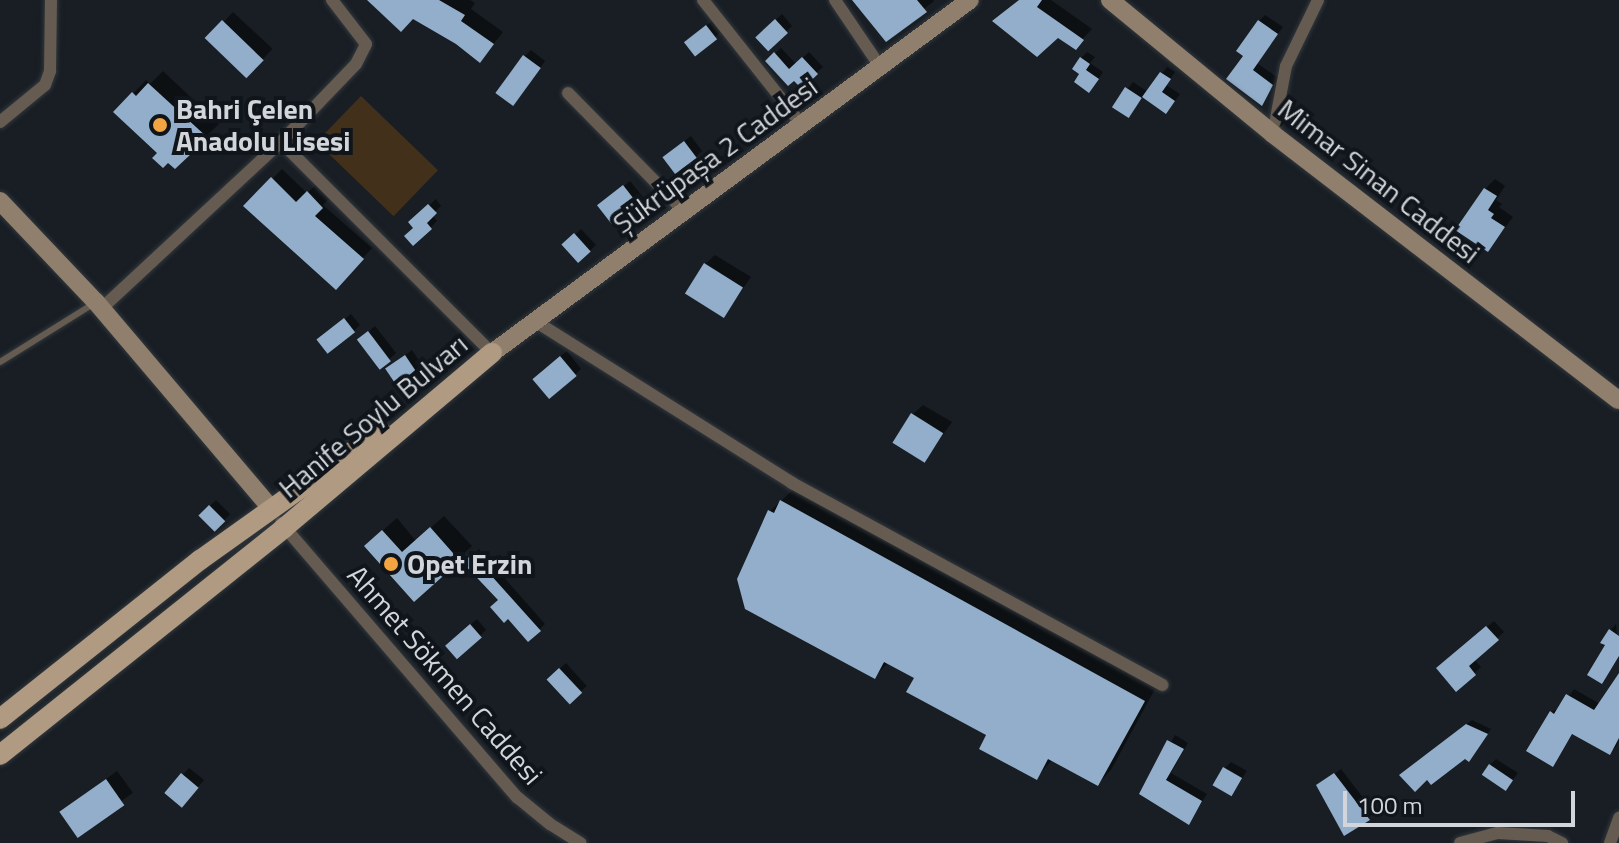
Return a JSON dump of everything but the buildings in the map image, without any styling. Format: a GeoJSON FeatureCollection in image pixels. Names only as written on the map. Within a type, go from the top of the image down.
{"type":"FeatureCollection","features":[{"type":"Feature","properties":{"kind":"main road","name":"Hanife Soylu Bulvarı"},"geometry":{"type":"LineString","coordinates":[[0,719],[271,508],[492,353]]}},
{"type":"Feature","properties":{"kind":"main road","name":"Hanife Soylu Bulvarı"},"geometry":{"type":"LineString","coordinates":[[0,755],[284,528],[492,353]]}},
{"type":"Feature","properties":{"kind":"street"},"geometry":{"type":"LineString","coordinates":[[0,122],[45,85],[50,71],[51,0]]}},
{"type":"Feature","properties":{"kind":"street"},"geometry":{"type":"LineString","coordinates":[[99,306],[281,142],[366,50],[366,44],[332,0]]}},
{"type":"Feature","properties":{"kind":"street"},"geometry":{"type":"LineString","coordinates":[[703,0],[802,125]]}},
{"type":"Feature","properties":{"kind":"street"},"geometry":{"type":"LineString","coordinates":[[835,0],[881,68]]}},
{"type":"Feature","properties":{"kind":"street","name":"Şükrüpaşa 2 Caddesi"},"geometry":{"type":"LineString","coordinates":[[492,353],[970,0]]}},
{"type":"Feature","properties":{"kind":"street","name":"Mimar Sinan Caddesi"},"geometry":{"type":"LineString","coordinates":[[1110,0],[1273,134],[1619,400]]}},
{"type":"Feature","properties":{"kind":"street"},"geometry":{"type":"LineString","coordinates":[[1273,134],[1286,66],[1318,0]]}},
{"type":"Feature","properties":{"kind":"street"},"geometry":{"type":"LineString","coordinates":[[568,93],[684,211]]}},
{"type":"Feature","properties":{"kind":"street"},"geometry":{"type":"LineString","coordinates":[[281,142],[492,353]]}},
{"type":"Feature","properties":{"kind":"street"},"geometry":{"type":"LineString","coordinates":[[0,201],[99,306],[271,508]]}},
{"type":"Feature","properties":{"kind":"street"},"geometry":{"type":"LineString","coordinates":[[535,321],[792,483],[1162,685]]}},
{"type":"Feature","properties":{"kind":"street","name":"Ahmet Sökmen Caddesi"},"geometry":{"type":"LineString","coordinates":[[271,508],[284,528],[517,797],[550,824],[581,843]]}},
{"type":"Feature","properties":{"kind":"street"},"geometry":{"type":"LineString","coordinates":[[1610,843],[1619,818]]}},
{"type":"Feature","properties":{"kind":"street"},"geometry":{"type":"LineString","coordinates":[[1460,843],[1498,833],[1548,836],[1562,843]]}},
{"type":"Feature","properties":{"kind":"lane"},"geometry":{"type":"LineString","coordinates":[[0,362],[99,306]]}},
{"type":"Feature","properties":{"kind":"shaded area"},"geometry":{"type":"Polygon","coordinates":[[[361,96],[438,170],[394,216],[317,142],[361,96]]]}},
{"type":"Feature","properties":{"kind":"place","name":"Bahri Çelen Anadolu Lisesi"},"geometry":{"type":"Point","coordinates":[160,125]}},
{"type":"Feature","properties":{"kind":"place","name":"Opet Erzin"},"geometry":{"type":"Point","coordinates":[391,564]}}]}
